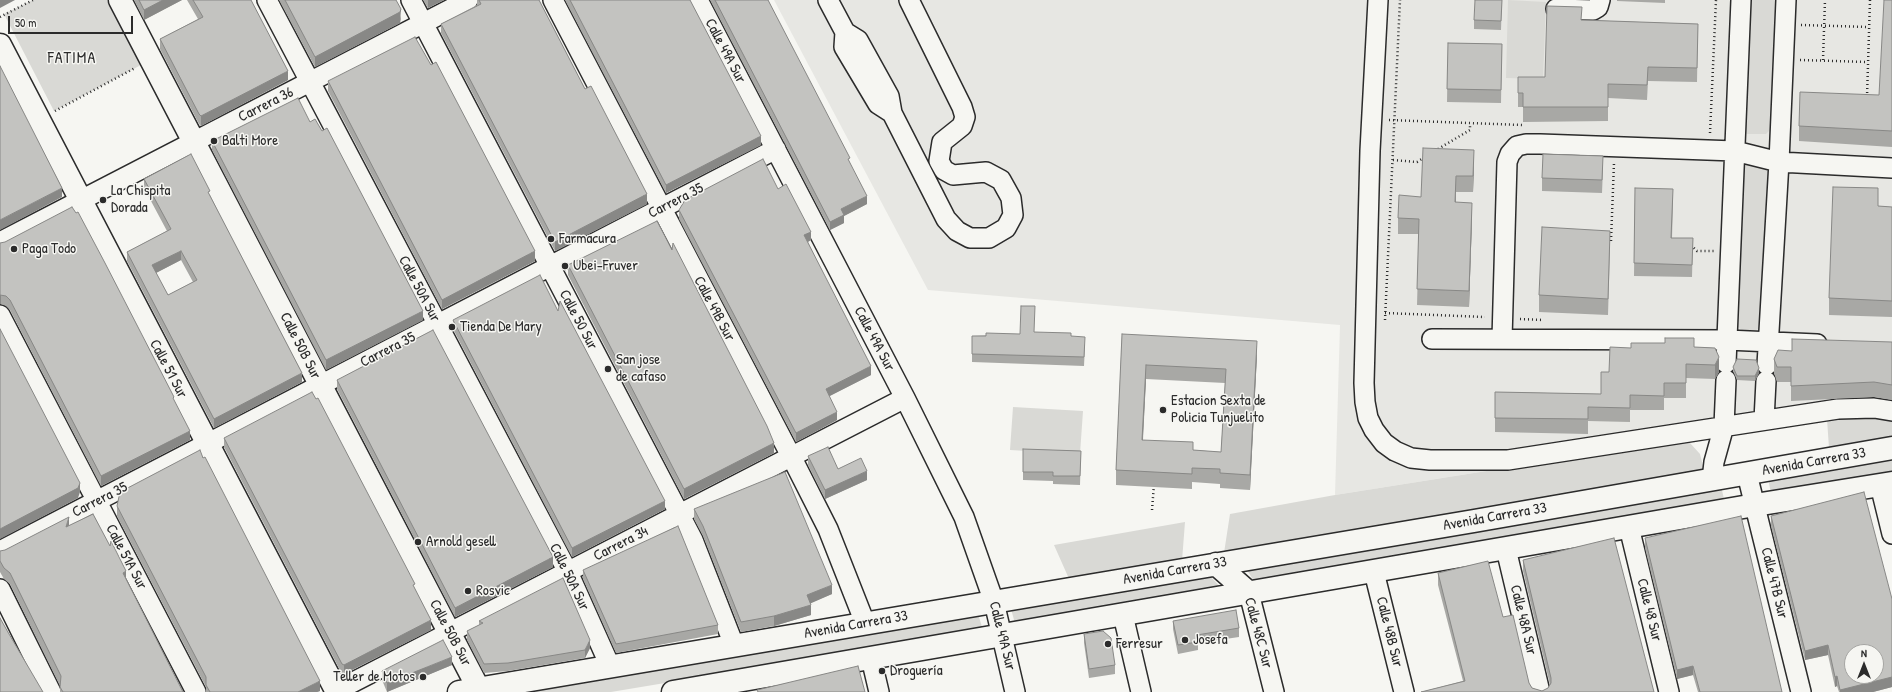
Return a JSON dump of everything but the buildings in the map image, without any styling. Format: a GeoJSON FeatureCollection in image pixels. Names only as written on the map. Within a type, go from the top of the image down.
{"type":"FeatureCollection","features":[{"type":"Feature","properties":{"kind":"main road","name":"Calle 50B Sur"},"geometry":{"type":"LineString","coordinates":[[120,0],[450,633],[472,691]]}},
{"type":"Feature","properties":{"kind":"main road","name":"Calle 51 Sur"},"geometry":{"type":"LineString","coordinates":[[0,45],[336,692]]}},
{"type":"Feature","properties":{"kind":"main road","name":"Avenida Carrera 33"},"geometry":{"type":"LineString","coordinates":[[472,691],[610,666],[1712,480],[1892,448]]}},
{"type":"Feature","properties":{"kind":"main road"},"geometry":{"type":"LineString","coordinates":[[673,692],[743,686],[871,658],[1755,505],[1886,484]]}},
{"type":"Feature","properties":{"kind":"main road","name":"Calle 48C Sur"},"geometry":{"type":"LineString","coordinates":[[1216,564],[1249,593]]}},
{"type":"Feature","properties":{"kind":"street","name":"Calle 50A Sur"},"geometry":{"type":"LineString","coordinates":[[267,0],[568,572],[610,666]]}},
{"type":"Feature","properties":{"kind":"street","name":"Calle 50 Sur"},"geometry":{"type":"LineString","coordinates":[[411,0],[693,540],[734,645]]}},
{"type":"Feature","properties":{"kind":"street","name":"Carrera 36"},"geometry":{"type":"LineString","coordinates":[[0,242],[468,0]]}},
{"type":"Feature","properties":{"kind":"street","name":"Calle 49B Sur"},"geometry":{"type":"LineString","coordinates":[[553,0],[828,529],[865,623]]}},
{"type":"Feature","properties":{"kind":"street","name":"Calle 49A Sur"},"geometry":{"type":"LineString","coordinates":[[698,0],[905,398],[964,517],[994,602],[1015,692]]}},
{"type":"Feature","properties":{"kind":"street"},"geometry":{"type":"LineString","coordinates":[[828,0],[846,32],[844,47],[878,104],[892,113],[946,219],[956,231],[970,238],[989,238],[1006,228],[1013,215],[1011,198],[1001,180],[986,172],[953,175],[944,170],[939,161],[942,142],[962,126],[965,117],[962,107],[909,0]]}},
{"type":"Feature","properties":{"kind":"street"},"geometry":{"type":"LineString","coordinates":[[1378,0],[1372,120],[1365,402],[1368,418],[1374,430],[1384,443],[1395,451],[1411,458],[1430,460],[1508,460],[1838,409],[1874,408],[1892,411]]}},
{"type":"Feature","properties":{"kind":"street"},"geometry":{"type":"LineString","coordinates":[[1550,9],[1593,10],[1598,7],[1600,0]]}},
{"type":"Feature","properties":{"kind":"street"},"geometry":{"type":"LineString","coordinates":[[1712,480],[1714,462],[1724,426],[1741,0]]}},
{"type":"Feature","properties":{"kind":"street"},"geometry":{"type":"LineString","coordinates":[[1764,420],[1779,162],[1786,0]]}},
{"type":"Feature","properties":{"kind":"street"},"geometry":{"type":"LineString","coordinates":[[1502,339],[1507,162],[1510,154],[1518,146],[1526,144],[1540,144],[1736,151],[1779,162],[1892,168]]}},
{"type":"Feature","properties":{"kind":"street","name":"Carrera 35"},"geometry":{"type":"LineString","coordinates":[[0,551],[776,149]]}},
{"type":"Feature","properties":{"kind":"street","name":"Calle 51A Sur"},"geometry":{"type":"LineString","coordinates":[[0,315],[196,692]]}},
{"type":"Feature","properties":{"kind":"street"},"geometry":{"type":"LineString","coordinates":[[1432,339],[1727,340],[1838,344]]}},
{"type":"Feature","properties":{"kind":"street","name":"Carrera 34"},"geometry":{"type":"LineString","coordinates":[[336,692],[905,398]]}},
{"type":"Feature","properties":{"kind":"street","name":"Calle 47B Sur"},"geometry":{"type":"LineString","coordinates":[[1747,474],[1801,692]]}},
{"type":"Feature","properties":{"kind":"street"},"geometry":{"type":"LineString","coordinates":[[1886,484],[1892,534]]}},
{"type":"Feature","properties":{"kind":"street","name":"Calle 48 Sur"},"geometry":{"type":"LineString","coordinates":[[1629,528],[1669,692]]}},
{"type":"Feature","properties":{"kind":"street","name":"Calle 48A Sur"},"geometry":{"type":"LineString","coordinates":[[1506,549],[1540,692]]}},
{"type":"Feature","properties":{"kind":"street","name":"Calle 48B Sur"},"geometry":{"type":"LineString","coordinates":[[1374,572],[1404,692]]}},
{"type":"Feature","properties":{"kind":"street"},"geometry":{"type":"LineString","coordinates":[[0,589],[51,692]]}},
{"type":"Feature","properties":{"kind":"street","name":"Calle 48C Sur"},"geometry":{"type":"LineString","coordinates":[[1249,593],[1274,692]]}},
{"type":"Feature","properties":{"kind":"street"},"geometry":{"type":"LineString","coordinates":[[1123,615],[1142,692]]}},
{"type":"Feature","properties":{"kind":"street"},"geometry":{"type":"LineString","coordinates":[[871,658],[880,692]]}},
{"type":"Feature","properties":{"kind":"street"},"geometry":{"type":"LineString","coordinates":[[721,692],[743,686]]}},
{"type":"Feature","properties":{"kind":"path"},"geometry":{"type":"LineString","coordinates":[[0,16],[32,0]]}},
{"type":"Feature","properties":{"kind":"path"},"geometry":{"type":"LineString","coordinates":[[1385,321],[1400,0]]}},
{"type":"Feature","properties":{"kind":"path"},"geometry":{"type":"LineString","coordinates":[[1703,132],[1711,133],[1716,0]]}},
{"type":"Feature","properties":{"kind":"path"},"geometry":{"type":"LineString","coordinates":[[1823,60],[1825,0]]}},
{"type":"Feature","properties":{"kind":"path"},"geometry":{"type":"LineString","coordinates":[[1866,105],[1870,0]]}},
{"type":"Feature","properties":{"kind":"path"},"geometry":{"type":"LineString","coordinates":[[1785,24],[1869,27]]}},
{"type":"Feature","properties":{"kind":"path"},"geometry":{"type":"LineString","coordinates":[[1784,59],[1868,62]]}},
{"type":"Feature","properties":{"kind":"path"},"geometry":{"type":"LineString","coordinates":[[50,114],[141,65]]}},
{"type":"Feature","properties":{"kind":"path"},"geometry":{"type":"LineString","coordinates":[[1372,120],[1525,126]]}},
{"type":"Feature","properties":{"kind":"path"},"geometry":{"type":"LineString","coordinates":[[1437,150],[1470,130],[1470,124]]}},
{"type":"Feature","properties":{"kind":"path"},"geometry":{"type":"LineString","coordinates":[[1393,160],[1417,162],[1430,154]]}},
{"type":"Feature","properties":{"kind":"path"},"geometry":{"type":"LineString","coordinates":[[1611,241],[1614,161],[1622,161]]}},
{"type":"Feature","properties":{"kind":"path"},"geometry":{"type":"LineString","coordinates":[[1686,242],[1696,251],[1716,251],[1716,258]]}},
{"type":"Feature","properties":{"kind":"path"},"geometry":{"type":"LineString","coordinates":[[1152,510],[1154,481]]}},
{"type":"Feature","properties":{"kind":"shaded area"},"geometry":{"type":"Polygon","coordinates":[[[33,0],[107,0],[141,65],[54,111],[4,14],[33,0]]]}},
{"type":"Feature","properties":{"kind":"shaded area"},"geometry":{"type":"Polygon","coordinates":[[[774,0],[1892,0],[1892,409],[1682,440],[1335,495],[1340,325],[928,290],[774,0]]]}},
{"type":"Feature","properties":{"kind":"shaded area"},"geometry":{"type":"Polygon","coordinates":[[[1508,0],[1546,2],[1543,79],[1506,78],[1508,0]]]}},
{"type":"Feature","properties":{"kind":"shaded area"},"geometry":{"type":"Polygon","coordinates":[[[1749,0],[1776,0],[1770,130],[1766,134],[1747,134],[1744,132],[1749,0]]]}},
{"type":"Feature","properties":{"kind":"shaded area"},"geometry":{"type":"Polygon","coordinates":[[[1743,163],[1769,163],[1760,328],[1756,330],[1742,330],[1737,326],[1743,163]]]}},
{"type":"Feature","properties":{"kind":"shaded area"},"geometry":{"type":"Polygon","coordinates":[[[1013,407],[1083,411],[1080,454],[1010,450],[1013,407]]]}},
{"type":"Feature","properties":{"kind":"shaded area"},"geometry":{"type":"Polygon","coordinates":[[[1856,415],[1892,420],[1892,437],[1829,448],[1827,419],[1856,415]]]}},
{"type":"Feature","properties":{"kind":"shaded area"},"geometry":{"type":"Polygon","coordinates":[[[1682,440],[1690,443],[1700,454],[1704,470],[1224,553],[1230,514],[1335,495],[1682,440]]]}},
{"type":"Feature","properties":{"kind":"shaded area"},"geometry":{"type":"Polygon","coordinates":[[[1892,459],[1892,476],[1771,494],[1768,478],[1892,459]]]}},
{"type":"Feature","properties":{"kind":"shaded area"},"geometry":{"type":"Polygon","coordinates":[[[1721,486],[1724,499],[1257,586],[1247,570],[1721,486]]]}},
{"type":"Feature","properties":{"kind":"shaded area"},"geometry":{"type":"Polygon","coordinates":[[[1185,522],[1182,561],[1070,581],[1054,545],[1185,522]]]}},
{"type":"Feature","properties":{"kind":"shaded area"},"geometry":{"type":"Polygon","coordinates":[[[1210,576],[1224,591],[1016,627],[1011,609],[1210,576]]]}},
{"type":"Feature","properties":{"kind":"shaded area"},"geometry":{"type":"Polygon","coordinates":[[[978,614],[983,630],[611,692],[513,692],[978,614]]]}},
{"type":"Feature","properties":{"kind":"place","name":"Balti More"},"geometry":{"type":"Point","coordinates":[214,141]}},
{"type":"Feature","properties":{"kind":"place","name":"La Chispita Dorada"},"geometry":{"type":"Point","coordinates":[103,200]}},
{"type":"Feature","properties":{"kind":"place","name":"Farmacura"},"geometry":{"type":"Point","coordinates":[551,239]}},
{"type":"Feature","properties":{"kind":"place","name":"Paga Todo"},"geometry":{"type":"Point","coordinates":[14,249]}},
{"type":"Feature","properties":{"kind":"place","name":"Ubei-Fruver"},"geometry":{"type":"Point","coordinates":[565,266]}},
{"type":"Feature","properties":{"kind":"place","name":"Tienda De Mary"},"geometry":{"type":"Point","coordinates":[452,327]}},
{"type":"Feature","properties":{"kind":"place","name":"San jose de cafaso"},"geometry":{"type":"Point","coordinates":[608,369]}},
{"type":"Feature","properties":{"kind":"place","name":"Estacion Sexta de Policia Tunjuelito"},"geometry":{"type":"Point","coordinates":[1163,410]}},
{"type":"Feature","properties":{"kind":"place","name":"Arnold gesell"},"geometry":{"type":"Point","coordinates":[418,542]}},
{"type":"Feature","properties":{"kind":"place","name":"Rosvic"},"geometry":{"type":"Point","coordinates":[468,591]}},
{"type":"Feature","properties":{"kind":"place","name":"Josefa"},"geometry":{"type":"Point","coordinates":[1185,640]}},
{"type":"Feature","properties":{"kind":"place","name":"Ferresur"},"geometry":{"type":"Point","coordinates":[1108,644]}},
{"type":"Feature","properties":{"kind":"place","name":"Droguería"},"geometry":{"type":"Point","coordinates":[882,671]}},
{"type":"Feature","properties":{"kind":"place","name":"Teller de Motos"},"geometry":{"type":"Point","coordinates":[423,677]}},
{"type":"Feature","properties":{"kind":"district","name":"FATIMA"},"geometry":{"type":"Point","coordinates":[72,59]}}]}
